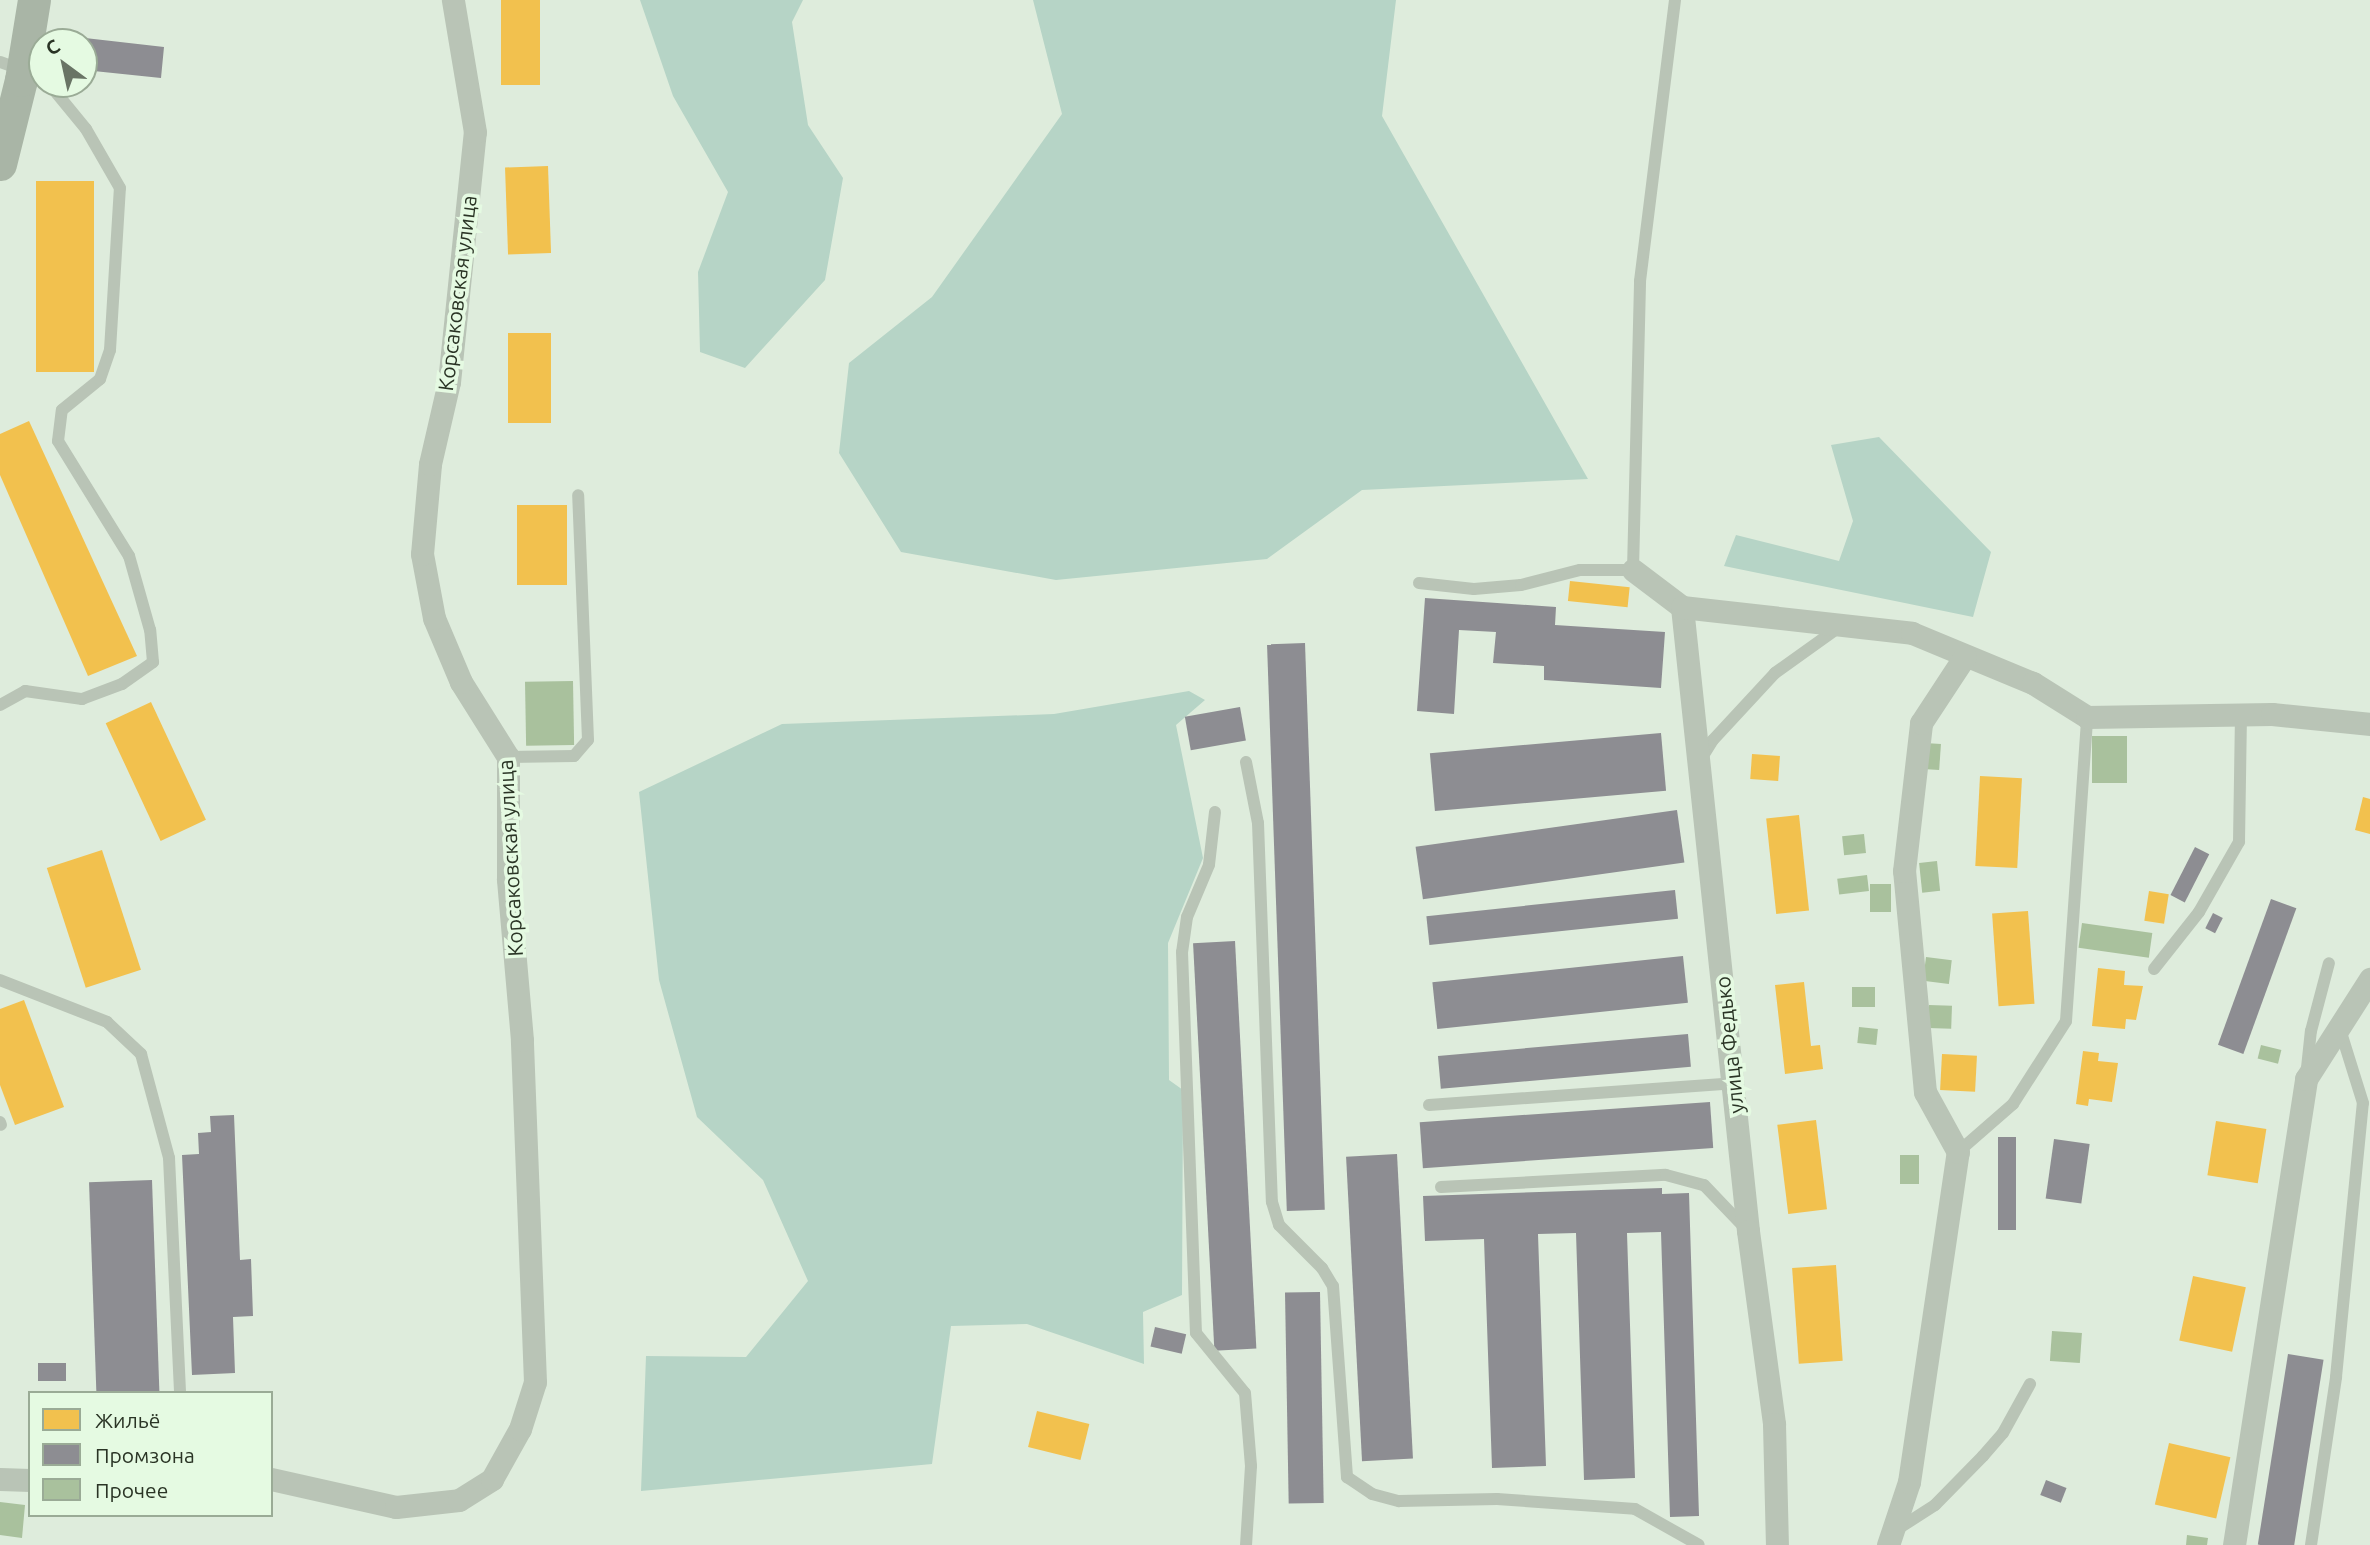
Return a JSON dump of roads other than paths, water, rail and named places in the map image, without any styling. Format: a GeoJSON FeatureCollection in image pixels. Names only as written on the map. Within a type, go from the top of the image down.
{"type":"FeatureCollection","features":[{"type":"Feature","properties":{"kind":"street"},"geometry":{"type":"LineString","coordinates":[[32,28],[34,0]]}},
{"type":"Feature","properties":{"kind":"street","name":"Корсаковская улица"},"geometry":{"type":"LineString","coordinates":[[273,1479],[396,1507],[459,1500],[492,1479],[520,1429],[535,1382],[522,1040],[508,878],[508,757],[461,682],[434,618],[422,554],[430,464],[449,382],[475,132],[453,0]]}},
{"type":"Feature","properties":{"kind":"street"},"geometry":{"type":"LineString","coordinates":[[0,164],[28,73]]}},
{"type":"Feature","properties":{"kind":"street"},"geometry":{"type":"LineString","coordinates":[[1633,570],[1682,607],[1912,633],[2033,683],[2087,717],[2241,715],[2370,724]]}},
{"type":"Feature","properties":{"kind":"street","name":"улица Федько"},"geometry":{"type":"LineString","coordinates":[[1682,607],[1748,1231],[1773,1424],[1777,1545]]}},
{"type":"Feature","properties":{"kind":"street"},"geometry":{"type":"LineString","coordinates":[[1891,1539],[1909,1482],[1958,1152],[1925,1092],[1904,871],[1921,723],[1965,656]]}},
{"type":"Feature","properties":{"kind":"street"},"geometry":{"type":"LineString","coordinates":[[2234,1545],[2306,1079],[2370,979]]}},
{"type":"Feature","properties":{"kind":"street"},"geometry":{"type":"LineString","coordinates":[[0,1479],[28,1480]]}},
{"type":"Feature","properties":{"kind":"lane"},"geometry":{"type":"LineString","coordinates":[[1419,583],[1474,589],[1521,585],[1580,570],[1633,570],[1640,281],[1675,0]]}},
{"type":"Feature","properties":{"kind":"lane"},"geometry":{"type":"LineString","coordinates":[[0,705],[25,691],[82,699],[122,684],[153,662],[150,630],[129,556],[58,441],[62,410],[100,379],[110,351],[120,188],[86,129],[54,98]]}},
{"type":"Feature","properties":{"kind":"lane"},"geometry":{"type":"LineString","coordinates":[[508,757],[574,756],[588,740],[578,495]]}},
{"type":"Feature","properties":{"kind":"lane"},"geometry":{"type":"LineString","coordinates":[[1699,762],[1713,740],[1775,673],[1843,625]]}},
{"type":"Feature","properties":{"kind":"lane"},"geometry":{"type":"LineString","coordinates":[[2154,969],[2199,912],[2239,842],[2241,715]]}},
{"type":"Feature","properties":{"kind":"lane"},"geometry":{"type":"LineString","coordinates":[[1958,1152],[2013,1104],[2066,1021],[2087,717]]}},
{"type":"Feature","properties":{"kind":"lane"},"geometry":{"type":"LineString","coordinates":[[1246,762],[1258,823],[1272,1202],[1279,1225],[1322,1268],[1333,1286],[1348,1477],[1372,1494],[1399,1501],[1497,1499],[1635,1508],[1699,1545]]}},
{"type":"Feature","properties":{"kind":"lane"},"geometry":{"type":"LineString","coordinates":[[1215,812],[1209,865],[1187,917],[1182,952],[1196,1333],[1245,1393],[1251,1466],[1246,1545]]}},
{"type":"Feature","properties":{"kind":"lane"},"geometry":{"type":"LineString","coordinates":[[2306,1079],[2311,1031],[2329,963]]}},
{"type":"Feature","properties":{"kind":"lane"},"geometry":{"type":"LineString","coordinates":[[0,980],[107,1022],[141,1054],[169,1158],[180,1391]]}},
{"type":"Feature","properties":{"kind":"lane"},"geometry":{"type":"LineString","coordinates":[[2311,1545],[2336,1377],[2363,1103],[2339,1026]]}},
{"type":"Feature","properties":{"kind":"lane"},"geometry":{"type":"LineString","coordinates":[[1429,1105],[1733,1083]]}},
{"type":"Feature","properties":{"kind":"lane"},"geometry":{"type":"LineString","coordinates":[[1441,1187],[1666,1175],[1704,1185],[1748,1231]]}},
{"type":"Feature","properties":{"kind":"lane"},"geometry":{"type":"LineString","coordinates":[[1891,1539],[1935,1505],[2003,1433],[2030,1384]]}}]}
